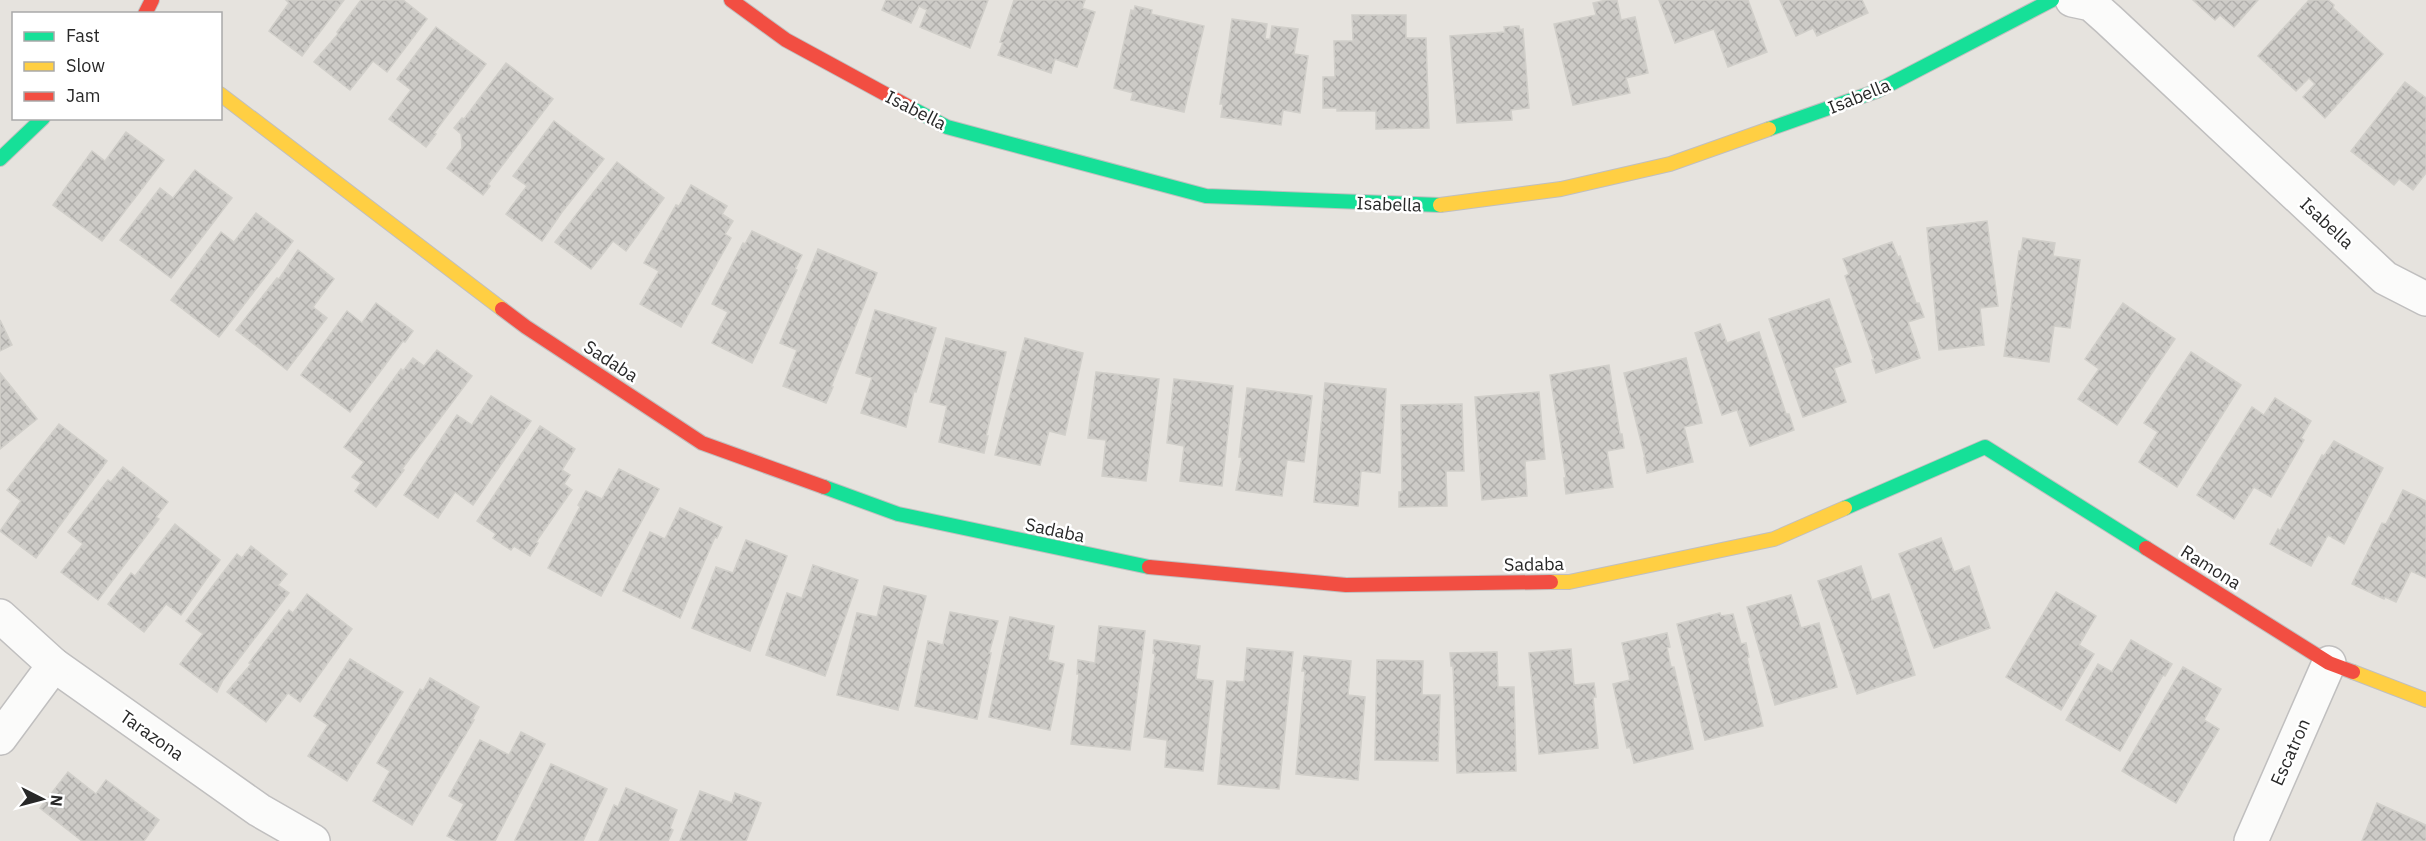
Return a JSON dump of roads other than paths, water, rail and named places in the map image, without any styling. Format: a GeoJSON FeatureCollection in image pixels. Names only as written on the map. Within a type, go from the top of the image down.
{"type":"FeatureCollection","features":[{"type":"Feature","properties":{"kind":"street","name":"Isabella"},"geometry":{"type":"LineString","coordinates":[[731,0],[786,40],[947,127],[1206,196],[1435,206],[1561,189],[1670,164],[1877,91],[2052,0]]}},
{"type":"Feature","properties":{"kind":"street","name":"Isabella"},"geometry":{"type":"LineString","coordinates":[[2072,0],[2091,4],[2097,9],[2385,278],[2426,299]]}},
{"type":"Feature","properties":{"kind":"street","name":"Sadaba"},"geometry":{"type":"LineString","coordinates":[[222,95],[526,327],[702,443],[898,514],[1137,566],[1346,585],[1569,582],[1774,539],[1985,447]]}},
{"type":"Feature","properties":{"kind":"street"},"geometry":{"type":"LineString","coordinates":[[0,159],[41,120]]}},
{"type":"Feature","properties":{"kind":"street","name":"Ramona"},"geometry":{"type":"LineString","coordinates":[[1985,447],[2330,663],[2426,700]]}},
{"type":"Feature","properties":{"kind":"street","name":"Tarazona"},"geometry":{"type":"LineString","coordinates":[[0,616],[54,665],[259,810],[313,841]]}},
{"type":"Feature","properties":{"kind":"street","name":"Escatron"},"geometry":{"type":"LineString","coordinates":[[2250,841],[2330,663]]}},
{"type":"Feature","properties":{"kind":"street"},"geometry":{"type":"LineString","coordinates":[[0,738],[54,665]]}}]}
